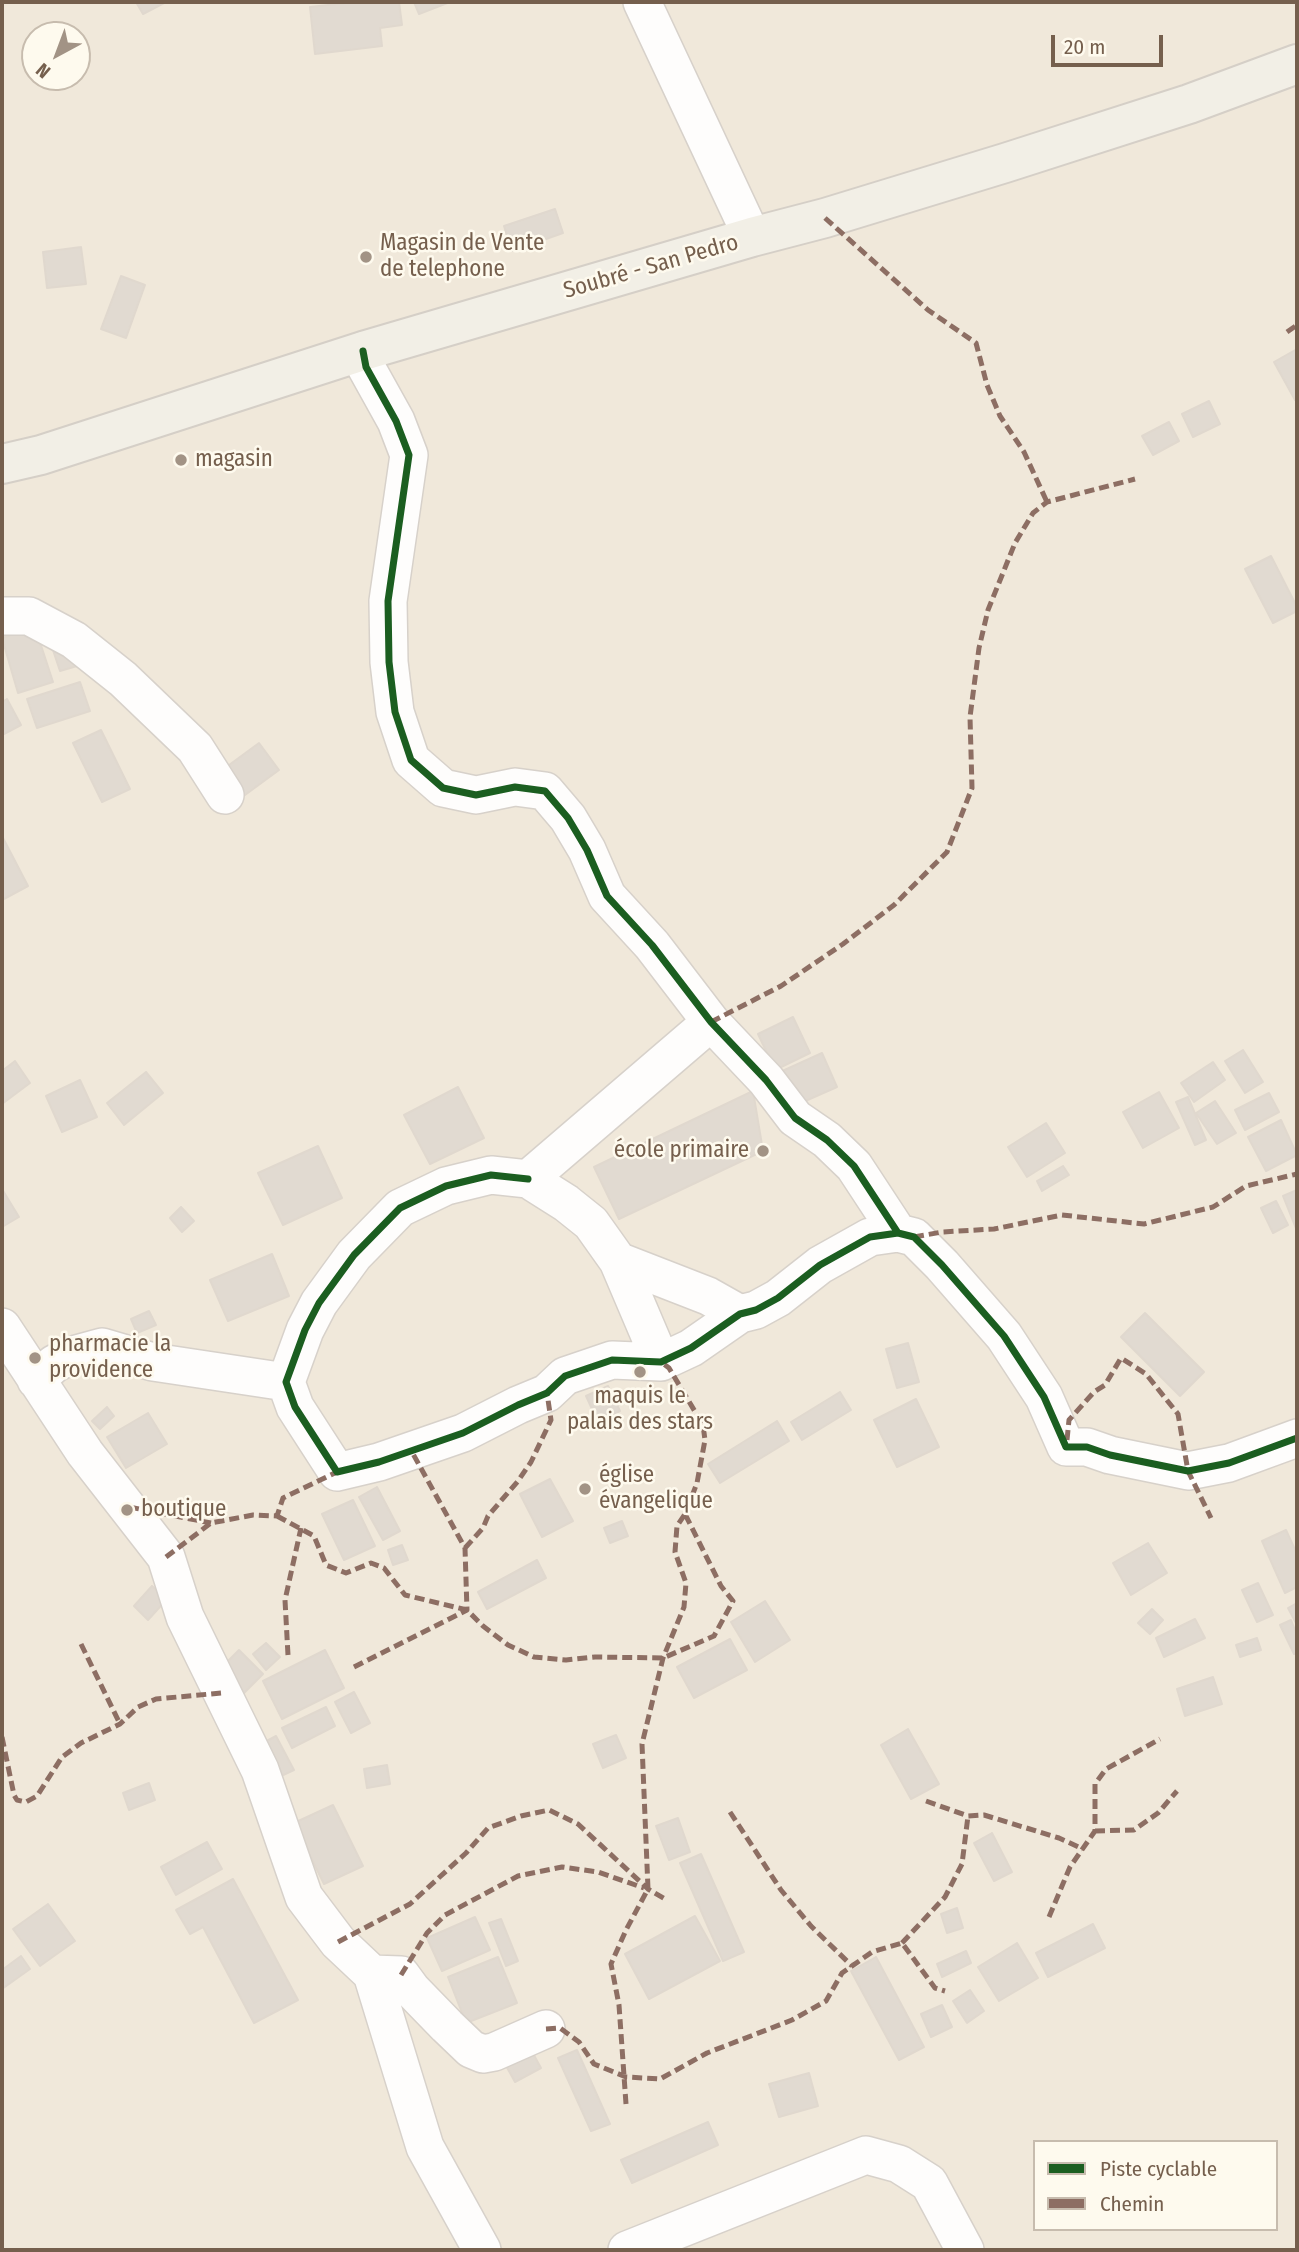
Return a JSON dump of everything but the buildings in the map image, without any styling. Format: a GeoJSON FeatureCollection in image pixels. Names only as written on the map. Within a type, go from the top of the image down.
{"type":"FeatureCollection","features":[{"type":"Feature","properties":{"kind":"main road","name":"Soubré - San Pedro"},"geometry":{"type":"LineString","coordinates":[[2,464],[41,455],[363,351],[825,218],[1005,163],[1189,104],[1297,64]]}},
{"type":"Feature","properties":{"kind":"street"},"geometry":{"type":"LineString","coordinates":[[642,2],[752,237]]}},
{"type":"Feature","properties":{"kind":"street"},"geometry":{"type":"LineString","coordinates":[[363,351],[366,367],[396,421],[409,455],[388,601],[389,662],[395,712],[411,760],[443,788],[476,795],[515,787],[545,791],[568,818],[587,850],[607,896],[652,945],[711,1022],[766,1080],[795,1118],[827,1140],[854,1166],[898,1233]]}},
{"type":"Feature","properties":{"kind":"street"},"geometry":{"type":"LineString","coordinates":[[2,616],[29,616],[74,640],[103,663],[195,748],[225,795]]}},
{"type":"Feature","properties":{"kind":"street"},"geometry":{"type":"LineString","coordinates":[[528,1179],[711,1022]]}},
{"type":"Feature","properties":{"kind":"street"},"geometry":{"type":"LineString","coordinates":[[661,1362],[618,1261],[591,1223],[528,1179],[491,1175],[446,1186],[400,1208],[355,1255],[319,1303],[305,1330],[286,1382],[295,1406],[337,1472],[379,1462],[463,1433],[518,1405],[547,1394],[565,1376],[612,1360],[661,1362],[691,1349],[740,1314],[756,1310],[778,1298],[820,1265],[870,1237],[898,1233],[914,1237],[1004,1336],[1044,1397],[1066,1447],[1087,1447],[1123,1458],[1188,1471],[1229,1463],[1297,1438]]}},
{"type":"Feature","properties":{"kind":"street"},"geometry":{"type":"LineString","coordinates":[[618,1261],[708,1296],[740,1314]]}},
{"type":"Feature","properties":{"kind":"street"},"geometry":{"type":"LineString","coordinates":[[2,1326],[85,1453],[161,1561],[185,1617],[260,1770],[304,1897],[338,1942],[372,1973],[425,2147],[482,2250]]}},
{"type":"Feature","properties":{"kind":"street"},"geometry":{"type":"LineString","coordinates":[[36,1380],[54,1364],[69,1356],[102,1347],[153,1362],[286,1382]]}},
{"type":"Feature","properties":{"kind":"street"},"geometry":{"type":"LineString","coordinates":[[372,1973],[401,1975],[447,2026],[471,2049],[483,2054],[494,2052],[546,2029]]}},
{"type":"Feature","properties":{"kind":"street"},"geometry":{"type":"LineString","coordinates":[[627,2250],[866,2155],[899,2164],[929,2183],[965,2250]]}},
{"type":"Feature","properties":{"kind":"shaded area"},"geometry":{"type":"Polygon","coordinates":[[[2,2],[1297,2],[1297,2250],[2,2250],[2,2]]]}},
{"type":"Feature","properties":{"kind":"marked path"},"geometry":{"type":"LineString","coordinates":[[825,218],[928,310],[976,343],[987,385],[1000,416],[1024,452],[1047,502]]}},
{"type":"Feature","properties":{"kind":"marked path"},"geometry":{"type":"LineString","coordinates":[[1287,332],[1297,325]]}},
{"type":"Feature","properties":{"kind":"marked path"},"geometry":{"type":"LineString","coordinates":[[711,1022],[781,986],[843,944],[894,905],[947,852],[972,788],[970,717],[979,648],[988,610],[1015,543],[1033,513],[1047,502],[1135,479]]}},
{"type":"Feature","properties":{"kind":"marked path"},"geometry":{"type":"LineString","coordinates":[[914,1237],[942,1232],[994,1229],[1062,1215],[1144,1224],[1213,1207],[1246,1186],[1297,1174]]}},
{"type":"Feature","properties":{"kind":"marked path"},"geometry":{"type":"LineString","coordinates":[[1067,1440],[1069,1420],[1094,1392],[1105,1385],[1121,1358],[1146,1374],[1178,1414],[1188,1471],[1211,1518]]}},
{"type":"Feature","properties":{"kind":"marked path"},"geometry":{"type":"LineString","coordinates":[[277,1516],[314,1536],[326,1565],[346,1573],[371,1563],[384,1568],[405,1595],[467,1610],[508,1645],[534,1657],[566,1660],[595,1657],[663,1658],[714,1636],[733,1601],[721,1586],[685,1514],[697,1483],[705,1440],[703,1425],[669,1368],[661,1362]]}},
{"type":"Feature","properties":{"kind":"marked path"},"geometry":{"type":"LineString","coordinates":[[465,1548],[483,1528],[488,1516],[531,1462],[551,1420],[547,1393]]}},
{"type":"Feature","properties":{"kind":"marked path"},"geometry":{"type":"LineString","coordinates":[[354,1667],[467,1610],[465,1548],[412,1452],[417,1448]]}},
{"type":"Feature","properties":{"kind":"marked path"},"geometry":{"type":"LineString","coordinates":[[166,1557],[211,1523],[253,1515],[277,1516],[283,1498],[337,1472]]}},
{"type":"Feature","properties":{"kind":"marked path"},"geometry":{"type":"LineString","coordinates":[[129,1507],[211,1523]]}},
{"type":"Feature","properties":{"kind":"marked path"},"geometry":{"type":"LineString","coordinates":[[626,2104],[619,2005],[611,1964],[648,1889],[642,1744],[663,1658],[684,1607],[686,1583],[675,1552],[677,1526],[685,1514]]}},
{"type":"Feature","properties":{"kind":"marked path"},"geometry":{"type":"LineString","coordinates":[[288,1655],[285,1600],[301,1528]]}},
{"type":"Feature","properties":{"kind":"marked path"},"geometry":{"type":"LineString","coordinates":[[81,1644],[120,1724]]}},
{"type":"Feature","properties":{"kind":"marked path"},"geometry":{"type":"LineString","coordinates":[[2,1737],[14,1795],[17,1800],[26,1802],[37,1796],[62,1757],[81,1743],[120,1724],[138,1707],[156,1699],[221,1693]]}},
{"type":"Feature","properties":{"kind":"marked path"},"geometry":{"type":"LineString","coordinates":[[1049,1917],[1070,1867],[1095,1831],[1095,1784],[1106,1769],[1160,1739]]}},
{"type":"Feature","properties":{"kind":"marked path"},"geometry":{"type":"LineString","coordinates":[[1095,1831],[1134,1830],[1158,1813],[1177,1791]]}},
{"type":"Feature","properties":{"kind":"marked path"},"geometry":{"type":"LineString","coordinates":[[926,1801],[968,1816],[984,1815],[1059,1838],[1083,1849]]}},
{"type":"Feature","properties":{"kind":"marked path"},"geometry":{"type":"LineString","coordinates":[[338,1942],[410,1904],[466,1853],[488,1828],[521,1816],[549,1810],[578,1824],[648,1889],[665,1899]]}},
{"type":"Feature","properties":{"kind":"marked path"},"geometry":{"type":"LineString","coordinates":[[730,1812],[781,1890],[811,1926],[852,1966]]}},
{"type":"Feature","properties":{"kind":"marked path"},"geometry":{"type":"LineString","coordinates":[[902,1943],[945,1897],[962,1864],[968,1816]]}},
{"type":"Feature","properties":{"kind":"marked path"},"geometry":{"type":"LineString","coordinates":[[401,1975],[427,1933],[445,1915],[518,1876],[562,1867],[598,1872],[644,1888]]}},
{"type":"Feature","properties":{"kind":"marked path"},"geometry":{"type":"LineString","coordinates":[[546,2029],[560,2028],[579,2042],[594,2064],[626,2077],[660,2079],[707,2053],[792,2020],[826,2001],[842,1973],[872,1952],[902,1943],[935,1988],[945,1991]]}},
{"type":"Feature","properties":{"kind":"cycle path"},"geometry":{"type":"LineString","coordinates":[[363,351],[366,367],[396,421],[409,455],[388,601],[389,662],[395,712],[411,760],[443,788],[476,795],[515,787],[545,791],[568,818],[587,850],[607,896],[652,945],[711,1022],[766,1080],[795,1118],[827,1140],[854,1166],[898,1233]]}},
{"type":"Feature","properties":{"kind":"cycle path"},"geometry":{"type":"LineString","coordinates":[[528,1179],[491,1175],[446,1186],[400,1208],[354,1255],[319,1303],[305,1330],[286,1382],[295,1407],[337,1472],[379,1462],[463,1433],[547,1393],[565,1376],[612,1360],[661,1362],[691,1348],[740,1314],[756,1310],[778,1298],[820,1265],[870,1237],[898,1233],[914,1237],[1004,1336],[1044,1397],[1066,1447],[1087,1447],[1110,1455],[1188,1471],[1229,1463],[1297,1438]]}},
{"type":"Feature","properties":{"kind":"place","name":"Magasin de Vente de telephone"},"geometry":{"type":"Point","coordinates":[366,257]}},
{"type":"Feature","properties":{"kind":"place","name":"magasin"},"geometry":{"type":"Point","coordinates":[181,460]}},
{"type":"Feature","properties":{"kind":"place","name":"école primaire"},"geometry":{"type":"Point","coordinates":[763,1151]}},
{"type":"Feature","properties":{"kind":"place","name":"pharmacie la providence"},"geometry":{"type":"Point","coordinates":[35,1358]}},
{"type":"Feature","properties":{"kind":"place","name":"maquis le palais des stars"},"geometry":{"type":"Point","coordinates":[640,1372]}},
{"type":"Feature","properties":{"kind":"place","name":"église évangelique"},"geometry":{"type":"Point","coordinates":[585,1489]}},
{"type":"Feature","properties":{"kind":"place","name":"boutique"},"geometry":{"type":"Point","coordinates":[127,1510]}}]}
